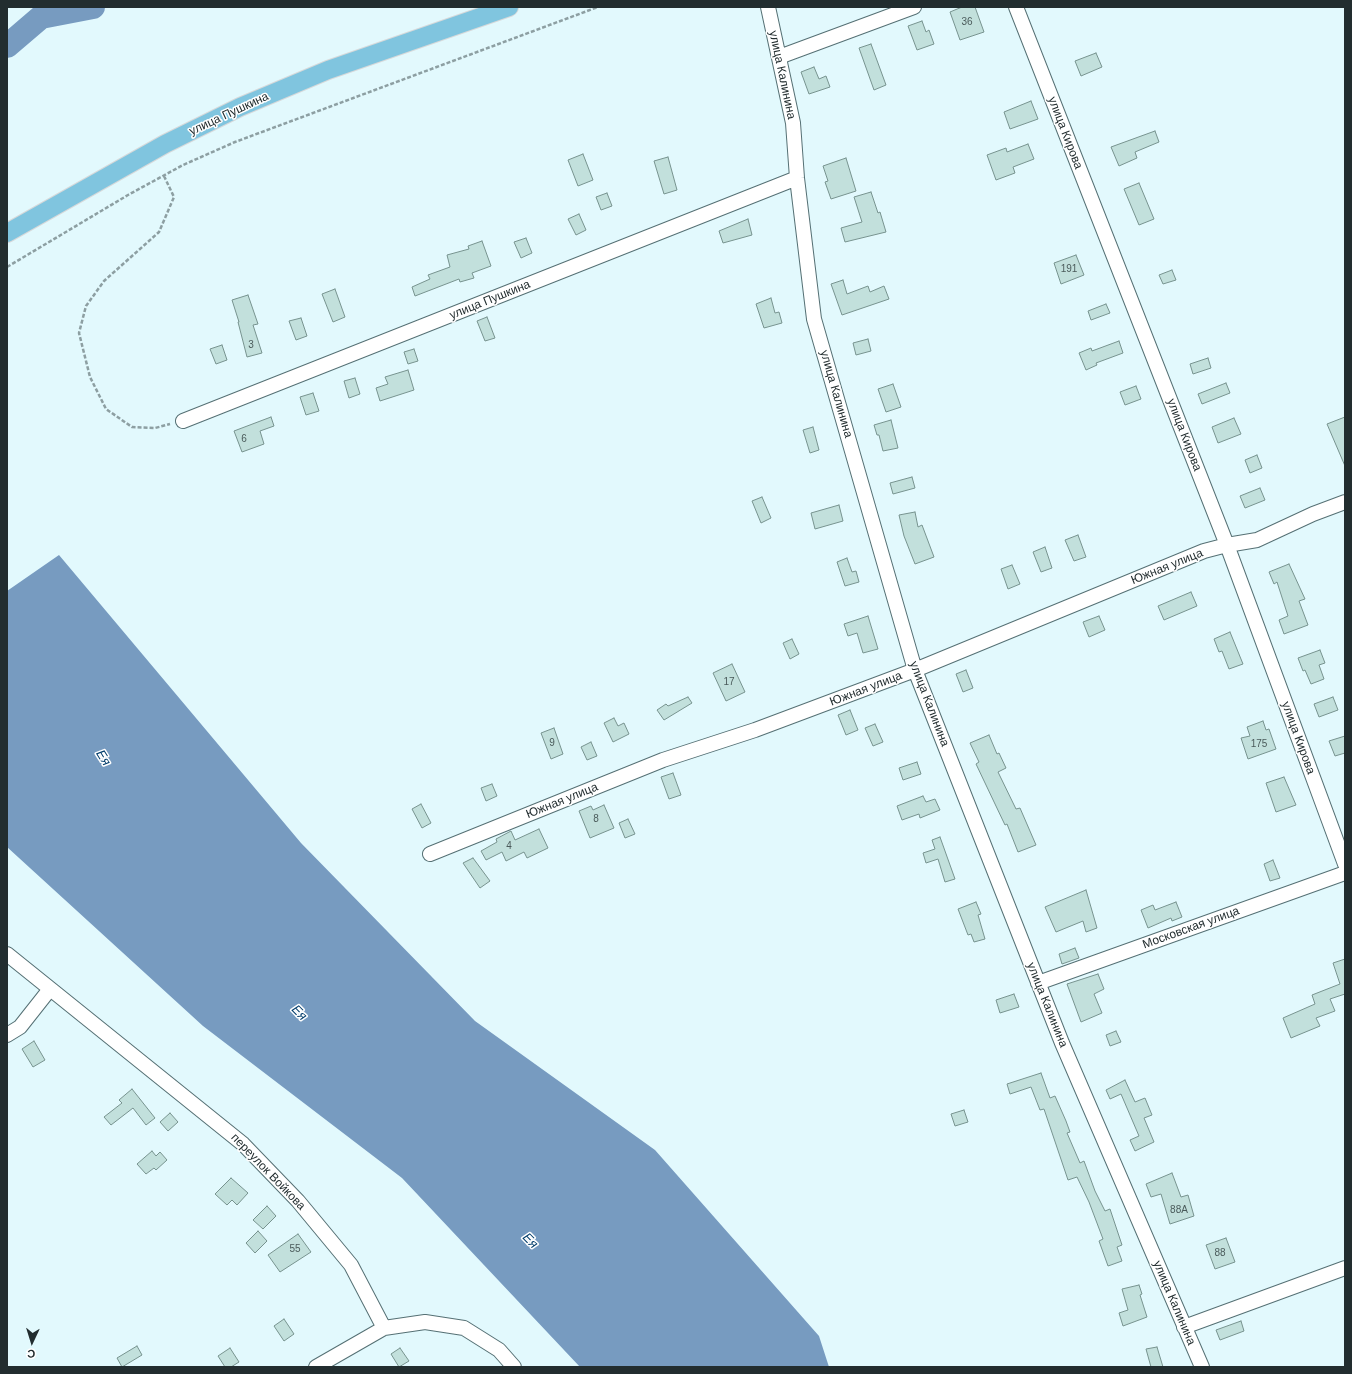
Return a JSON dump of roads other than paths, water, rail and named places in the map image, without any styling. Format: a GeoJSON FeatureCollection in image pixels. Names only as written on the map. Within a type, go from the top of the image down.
{"type":"FeatureCollection","features":[{"type":"Feature","properties":{"kind":"main road","name":"улица Пушкина"},"geometry":{"type":"LineString","coordinates":[[7,233],[165,144],[240,107],[328,70],[510,7]]}},
{"type":"Feature","properties":{"kind":"street","name":"улица Калинина"},"geometry":{"type":"LineString","coordinates":[[768,7],[793,123],[797,178],[814,319],[915,670],[1062,1043],[1202,1367]]}},
{"type":"Feature","properties":{"kind":"street"},"geometry":{"type":"LineString","coordinates":[[779,57],[914,7]]}},
{"type":"Feature","properties":{"kind":"street","name":"улица Кирова"},"geometry":{"type":"LineString","coordinates":[[1016,7],[1227,544],[1345,864]]}},
{"type":"Feature","properties":{"kind":"street","name":"улица Пушкина"},"geometry":{"type":"LineString","coordinates":[[183,421],[797,178]]}},
{"type":"Feature","properties":{"kind":"street","name":"Южная улица"},"geometry":{"type":"LineString","coordinates":[[430,854],[663,760],[755,730],[915,670],[1204,551],[1227,544],[1257,540],[1313,514],[1345,502]]}},
{"type":"Feature","properties":{"kind":"street","name":"Московская улица"},"geometry":{"type":"LineString","coordinates":[[1038,983],[1345,873]]}},
{"type":"Feature","properties":{"kind":"street","name":"переулок Войкова"},"geometry":{"type":"LineString","coordinates":[[7,954],[243,1144],[298,1201],[351,1265],[384,1328]]}},
{"type":"Feature","properties":{"kind":"street"},"geometry":{"type":"LineString","coordinates":[[7,1035],[20,1027],[50,989]]}},
{"type":"Feature","properties":{"kind":"street"},"geometry":{"type":"LineString","coordinates":[[1184,1327],[1345,1268]]}},
{"type":"Feature","properties":{"kind":"street"},"geometry":{"type":"LineString","coordinates":[[316,1367],[384,1328],[425,1322],[464,1328],[499,1350],[514,1367]]}},
{"type":"Feature","properties":{"kind":"water"},"geometry":{"type":"Polygon","coordinates":[[[59,555],[301,843],[475,1021],[655,1150],[819,1336],[829,1367],[580,1367],[402,1178],[203,1026],[7,847],[7,591],[59,555]]]}},
{"type":"Feature","properties":{"kind":"waterway","name":"Ея"},"geometry":{"type":"LineString","coordinates":[[7,46],[41,17],[93,7]]}}]}
